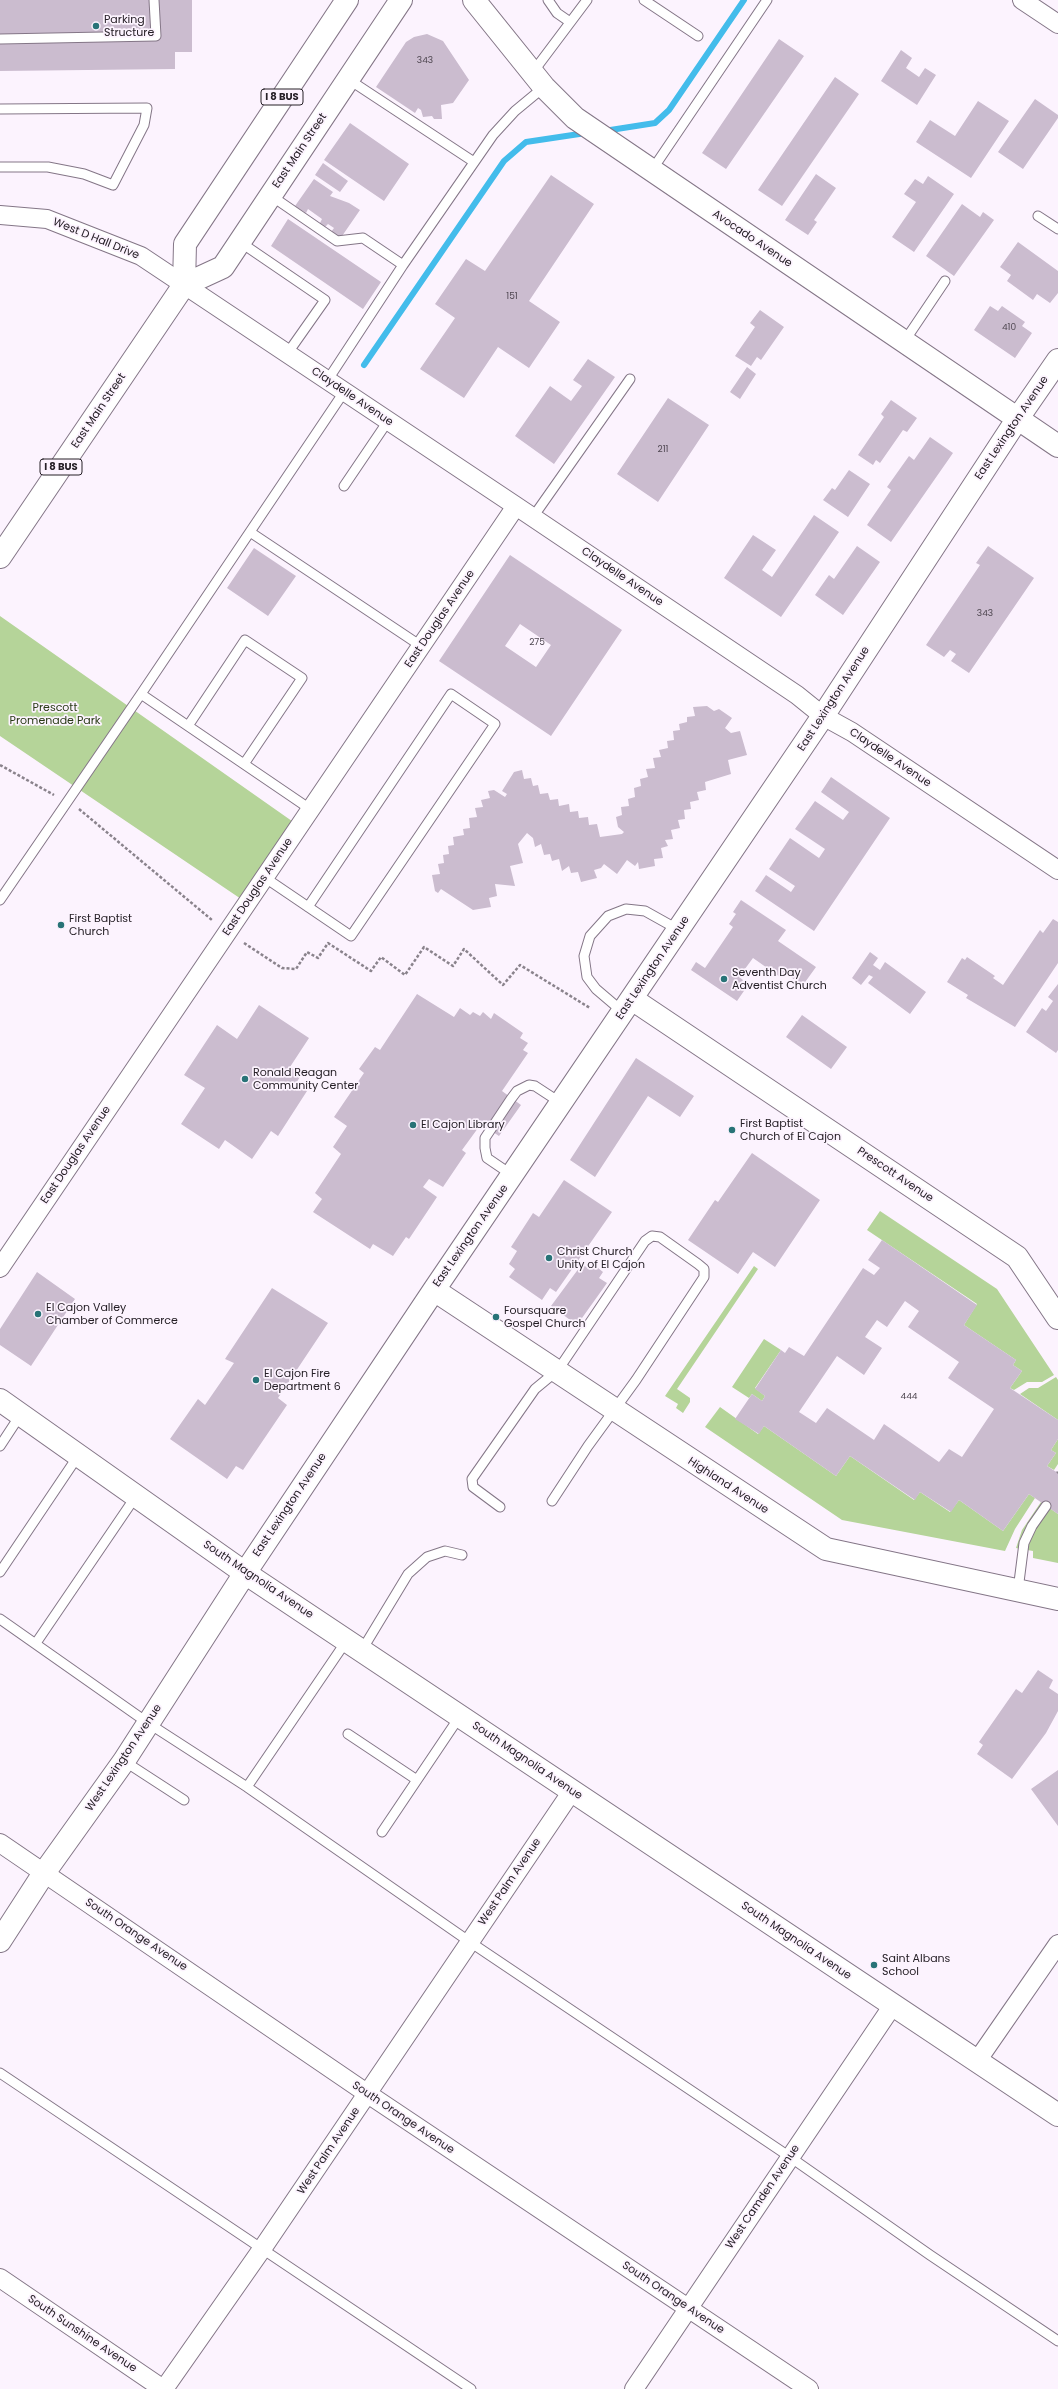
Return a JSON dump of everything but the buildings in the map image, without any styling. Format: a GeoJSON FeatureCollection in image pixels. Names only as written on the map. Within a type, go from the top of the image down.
{"type":"FeatureCollection","features":[{"type":"Feature","properties":{"kind":"street","name":"I 8 BUS"},"geometry":{"type":"LineString","coordinates":[[184,285],[184,244],[347,0]]}},
{"type":"Feature","properties":{"kind":"street","name":"East Main Street"},"geometry":{"type":"LineString","coordinates":[[0,556],[184,285],[223,266],[400,0]]}},
{"type":"Feature","properties":{"kind":"street","name":"Avocado Avenue"},"geometry":{"type":"LineString","coordinates":[[474,0],[538,80],[574,118],[1058,446]]}},
{"type":"Feature","properties":{"kind":"street"},"geometry":{"type":"LineString","coordinates":[[1022,0],[1058,24]]}},
{"type":"Feature","properties":{"kind":"street","name":"West D Hall Drive"},"geometry":{"type":"LineString","coordinates":[[0,215],[47,219],[141,256],[184,285]]}},
{"type":"Feature","properties":{"kind":"street","name":"Claydelle Avenue"},"geometry":{"type":"LineString","coordinates":[[184,285],[533,517],[797,695],[824,716],[858,736],[1058,870]]}},
{"type":"Feature","properties":{"kind":"street","name":"East Lexington Avenue"},"geometry":{"type":"LineString","coordinates":[[245,1573],[434,1290],[562,1104],[824,716],[1018,418],[1058,360]]}},
{"type":"Feature","properties":{"kind":"street","name":"East Douglas Avenue"},"geometry":{"type":"LineString","coordinates":[[0,1268],[516,506]]}},
{"type":"Feature","properties":{"kind":"street","name":"Prescott Avenue"},"geometry":{"type":"LineString","coordinates":[[627,1006],[1017,1257],[1058,1318]]}},
{"type":"Feature","properties":{"kind":"street","name":"Highland Avenue"},"geometry":{"type":"LineString","coordinates":[[434,1290],[558,1370],[615,1412],[826,1549],[1058,1599]]}},
{"type":"Feature","properties":{"kind":"street","name":"South Magnolia Avenue"},"geometry":{"type":"LineString","coordinates":[[0,1400],[137,1495],[245,1573],[1058,2115]]}},
{"type":"Feature","properties":{"kind":"street","name":"West Lexington Avenue"},"geometry":{"type":"LineString","coordinates":[[0,1941],[44,1873],[124,1761],[245,1573]]}},
{"type":"Feature","properties":{"kind":"street","name":"West Palm Avenue"},"geometry":{"type":"LineString","coordinates":[[164,2389],[368,2094],[572,1791]]}},
{"type":"Feature","properties":{"kind":"street","name":"South Orange Avenue"},"geometry":{"type":"LineString","coordinates":[[0,1844],[368,2094],[809,2389]]}},
{"type":"Feature","properties":{"kind":"street"},"geometry":{"type":"LineString","coordinates":[[977,2061],[1058,1944]]}},
{"type":"Feature","properties":{"kind":"street","name":"West Camden Avenue"},"geometry":{"type":"LineString","coordinates":[[634,2389],[893,2005]]}},
{"type":"Feature","properties":{"kind":"street","name":"South Sunshine Avenue"},"geometry":{"type":"LineString","coordinates":[[0,2278],[164,2389]]}},
{"type":"Feature","properties":{"kind":"lane"},"geometry":{"type":"LineString","coordinates":[[0,39],[156,36],[154,0]]}},
{"type":"Feature","properties":{"kind":"lane"},"geometry":{"type":"LineString","coordinates":[[548,0],[557,13],[570,22]]}},
{"type":"Feature","properties":{"kind":"lane"},"geometry":{"type":"LineString","coordinates":[[327,381],[403,265],[474,162],[538,80],[570,22],[587,0]]}},
{"type":"Feature","properties":{"kind":"lane"},"geometry":{"type":"LineString","coordinates":[[644,0],[698,36]]}},
{"type":"Feature","properties":{"kind":"lane"},"geometry":{"type":"LineString","coordinates":[[652,170],[767,0]]}},
{"type":"Feature","properties":{"kind":"lane"},"geometry":{"type":"LineString","coordinates":[[348,79],[474,162]]}},
{"type":"Feature","properties":{"kind":"lane"},"geometry":{"type":"LineString","coordinates":[[0,109],[147,108],[144,125],[113,186],[84,174],[48,167],[0,167]]}},
{"type":"Feature","properties":{"kind":"lane"},"geometry":{"type":"LineString","coordinates":[[270,195],[337,241],[363,238],[403,265]]}},
{"type":"Feature","properties":{"kind":"lane"},"geometry":{"type":"LineString","coordinates":[[1038,216],[1058,229]]}},
{"type":"Feature","properties":{"kind":"lane"},"geometry":{"type":"LineString","coordinates":[[239,242],[325,300],[287,354]]}},
{"type":"Feature","properties":{"kind":"lane"},"geometry":{"type":"LineString","coordinates":[[904,342],[945,280]]}},
{"type":"Feature","properties":{"kind":"lane"},"geometry":{"type":"LineString","coordinates":[[533,517],[630,379]]}},
{"type":"Feature","properties":{"kind":"lane"},"geometry":{"type":"LineString","coordinates":[[0,900],[141,694],[344,392]]}},
{"type":"Feature","properties":{"kind":"lane"},"geometry":{"type":"LineString","coordinates":[[344,486],[388,421]]}},
{"type":"Feature","properties":{"kind":"lane"},"geometry":{"type":"LineString","coordinates":[[250,532],[421,646]]}},
{"type":"Feature","properties":{"kind":"lane"},"geometry":{"type":"LineString","coordinates":[[188,726],[245,640],[302,678],[244,764]]}},
{"type":"Feature","properties":{"kind":"lane"},"geometry":{"type":"LineString","coordinates":[[141,694],[310,809]]}},
{"type":"Feature","properties":{"kind":"lane"},"geometry":{"type":"LineString","coordinates":[[264,877],[308,907],[351,936],[495,724],[451,694],[308,907]]}},
{"type":"Feature","properties":{"kind":"lane"},"geometry":{"type":"LineString","coordinates":[[627,1006],[596,989],[587,977],[584,956],[590,936],[608,916],[626,910],[645,911],[679,930]]}},
{"type":"Feature","properties":{"kind":"lane"},"geometry":{"type":"LineString","coordinates":[[513,1176],[487,1158],[485,1148],[485,1138],[507,1105],[517,1091],[529,1085],[535,1086],[562,1104]]}},
{"type":"Feature","properties":{"kind":"lane"},"geometry":{"type":"LineString","coordinates":[[500,1507],[473,1487],[472,1479],[535,1389],[558,1370],[645,1242],[652,1236],[660,1237],[704,1269],[704,1277],[615,1412],[588,1446],[552,1501]]}},
{"type":"Feature","properties":{"kind":"lane"},"geometry":{"type":"LineString","coordinates":[[0,1446],[21,1414]]}},
{"type":"Feature","properties":{"kind":"lane"},"geometry":{"type":"LineString","coordinates":[[0,1572],[79,1455]]}},
{"type":"Feature","properties":{"kind":"lane"},"geometry":{"type":"LineString","coordinates":[[36,1643],[137,1495]]}},
{"type":"Feature","properties":{"kind":"lane"},"geometry":{"type":"LineString","coordinates":[[1018,1590],[1024,1543],[1032,1526],[1046,1506]]}},
{"type":"Feature","properties":{"kind":"lane"},"geometry":{"type":"LineString","coordinates":[[247,1787],[408,1574],[427,1557],[445,1551],[462,1555]]}},
{"type":"Feature","properties":{"kind":"lane"},"geometry":{"type":"LineString","coordinates":[[0,1619],[148,1723],[247,1787],[470,1942],[790,2157],[930,2255],[1056,2336]]}},
{"type":"Feature","properties":{"kind":"lane"},"geometry":{"type":"LineString","coordinates":[[382,1832],[460,1716]]}},
{"type":"Feature","properties":{"kind":"lane"},"geometry":{"type":"LineString","coordinates":[[348,1734],[418,1780]]}},
{"type":"Feature","properties":{"kind":"lane"},"geometry":{"type":"LineString","coordinates":[[124,1761],[184,1800]]}},
{"type":"Feature","properties":{"kind":"lane"},"geometry":{"type":"LineString","coordinates":[[0,2073],[471,2389]]}},
{"type":"Feature","properties":{"kind":"path"},"geometry":{"type":"LineString","coordinates":[[0,765],[76,807],[227,932],[282,968],[296,969],[307,952],[318,958],[328,943],[371,971],[381,956],[405,975],[424,947],[453,966],[464,949],[503,985],[520,965],[590,1008]]}},
{"type":"Feature","properties":{"kind":"green space","name":"Prescott Promenade Park"},"geometry":{"type":"Polygon","coordinates":[[[0,616],[299,826],[247,903],[0,736],[0,616]]]}},
{"type":"Feature","properties":{"kind":"green space"},"geometry":{"type":"Polygon","coordinates":[[[880,1211],[997,1289],[1054,1375],[1042,1382],[1027,1382],[1014,1390],[1010,1388],[1022,1371],[1013,1365],[1016,1360],[964,1325],[977,1304],[867,1230],[880,1211]]]}},
{"type":"Feature","properties":{"kind":"green space"},"geometry":{"type":"Polygon","coordinates":[[[754,1266],[758,1269],[677,1389],[690,1398],[690,1402],[683,1413],[676,1408],[678,1404],[665,1396],[754,1266]]]}},
{"type":"Feature","properties":{"kind":"green space"},"geometry":{"type":"Polygon","coordinates":[[[764,1339],[781,1350],[755,1388],[765,1396],[762,1401],[752,1394],[749,1398],[732,1387],[764,1339]]]}},
{"type":"Feature","properties":{"kind":"green space"},"geometry":{"type":"Polygon","coordinates":[[[1056,1377],[1058,1380],[1058,1420],[1020,1394],[1029,1388],[1038,1388],[1056,1377]]]}},
{"type":"Feature","properties":{"kind":"green space"},"geometry":{"type":"Polygon","coordinates":[[[720,1407],[758,1434],[764,1426],[836,1476],[850,1456],[914,1500],[920,1492],[950,1512],[959,1500],[1003,1531],[1029,1494],[1035,1498],[1015,1529],[1005,1551],[842,1520],[705,1427],[720,1407]]]}},
{"type":"Feature","properties":{"kind":"green space"},"geometry":{"type":"Polygon","coordinates":[[[1058,1439],[1058,1464],[1054,1470],[1047,1466],[1056,1453],[1051,1450],[1058,1439]]]}},
{"type":"Feature","properties":{"kind":"green space"},"geometry":{"type":"Polygon","coordinates":[[[1041,1502],[1058,1514],[1058,1563],[1033,1558],[1033,1551],[1016,1548],[1022,1530],[1041,1502]]]}},
{"type":"Feature","properties":{"kind":"waterway"},"geometry":{"type":"LineString","coordinates":[[604,131],[655,123],[669,110],[744,0]]}},
{"type":"Feature","properties":{"kind":"waterway"},"geometry":{"type":"LineString","coordinates":[[364,365],[504,161],[526,142],[586,133]]}},
{"type":"Feature","properties":{"kind":"place","name":"Parking Structure"},"geometry":{"type":"Point","coordinates":[96,26]}},
{"type":"Feature","properties":{"kind":"place","name":"First Baptist Church"},"geometry":{"type":"Point","coordinates":[61,925]}},
{"type":"Feature","properties":{"kind":"place","name":"Seventh Day Adventist Church"},"geometry":{"type":"Point","coordinates":[724,979]}},
{"type":"Feature","properties":{"kind":"place","name":"Ronald Reagan Community Center"},"geometry":{"type":"Point","coordinates":[245,1079]}},
{"type":"Feature","properties":{"kind":"place","name":"El Cajon Library"},"geometry":{"type":"Point","coordinates":[413,1125]}},
{"type":"Feature","properties":{"kind":"place","name":"First Baptist Church of El Cajon"},"geometry":{"type":"Point","coordinates":[732,1130]}},
{"type":"Feature","properties":{"kind":"place","name":"Christ Church Unity of El Cajon"},"geometry":{"type":"Point","coordinates":[549,1258]}},
{"type":"Feature","properties":{"kind":"place","name":"El Cajon Valley Chamber of Commerce"},"geometry":{"type":"Point","coordinates":[38,1314]}},
{"type":"Feature","properties":{"kind":"place","name":"Foursquare Gospel Church"},"geometry":{"type":"Point","coordinates":[496,1317]}},
{"type":"Feature","properties":{"kind":"place","name":"El Cajon Fire Department 6"},"geometry":{"type":"Point","coordinates":[256,1380]}},
{"type":"Feature","properties":{"kind":"place","name":"Saint Albans School"},"geometry":{"type":"Point","coordinates":[874,1965]}}]}
